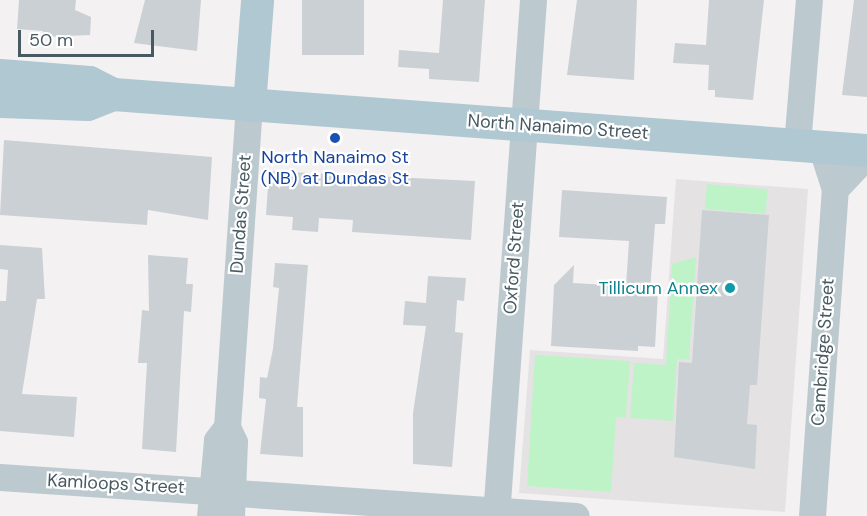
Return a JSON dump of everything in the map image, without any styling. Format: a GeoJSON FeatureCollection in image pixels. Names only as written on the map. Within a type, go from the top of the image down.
{"type":"FeatureCollection","features":[{"type":"Feature","properties":{"kind":"main road","name":"Dundas Street"},"geometry":{"type":"LineString","coordinates":[[249,105],[257,0]]}},
{"type":"Feature","properties":{"kind":"main road"},"geometry":{"type":"LineString","coordinates":[[0,75],[89,82],[113,94]]}},
{"type":"Feature","properties":{"kind":"main road","name":"North Nanaimo Street"},"geometry":{"type":"LineString","coordinates":[[113,94],[867,150]]}},
{"type":"Feature","properties":{"kind":"main road"},"geometry":{"type":"LineString","coordinates":[[0,101],[87,104],[113,94]]}},
{"type":"Feature","properties":{"kind":"street","name":"Oxford Street"},"geometry":{"type":"LineString","coordinates":[[496,513],[533,0]]}},
{"type":"Feature","properties":{"kind":"street","name":"Cambridge Street"},"geometry":{"type":"LineString","coordinates":[[809,0],[809,145],[835,189],[812,516]]}},
{"type":"Feature","properties":{"kind":"street","name":"Dundas Street"},"geometry":{"type":"LineString","coordinates":[[221,503],[234,442],[227,427],[249,105]]}},
{"type":"Feature","properties":{"kind":"street"},"geometry":{"type":"LineString","coordinates":[[835,189],[867,155]]}},
{"type":"Feature","properties":{"kind":"street","name":"Kamloops Street"},"geometry":{"type":"LineString","coordinates":[[0,477],[221,503],[576,516]]}},
{"type":"Feature","properties":{"kind":"shaded area"},"geometry":{"type":"Polygon","coordinates":[[[676,179],[808,189],[785,512],[519,493],[530,350],[663,359],[676,179]]]}},
{"type":"Feature","properties":{"kind":"green space"},"geometry":{"type":"Polygon","coordinates":[[[707,184],[768,189],[766,214],[705,209],[707,184]]]}},
{"type":"Feature","properties":{"kind":"green space"},"geometry":{"type":"Polygon","coordinates":[[[696,257],[689,360],[677,359],[673,421],[630,418],[634,363],[666,365],[672,264],[696,257]]]}},
{"type":"Feature","properties":{"kind":"green space"},"geometry":{"type":"Polygon","coordinates":[[[535,355],[630,361],[626,417],[616,417],[611,492],[527,486],[535,355]]]}},
{"type":"Feature","properties":{"kind":"building"},"geometry":{"type":"Polygon","coordinates":[[[19,0],[76,0],[75,10],[91,17],[90,35],[42,37],[43,31],[17,29],[19,0]]]}},
{"type":"Feature","properties":{"kind":"building"},"geometry":{"type":"Polygon","coordinates":[[[145,0],[201,0],[197,51],[134,43],[145,0]]]}},
{"type":"Feature","properties":{"kind":"building"},"geometry":{"type":"Polygon","coordinates":[[[302,0],[364,0],[364,55],[302,55],[302,0]]]}},
{"type":"Feature","properties":{"kind":"building"},"geometry":{"type":"Polygon","coordinates":[[[443,0],[485,0],[479,82],[429,79],[429,69],[398,67],[399,50],[439,53],[443,0]]]}},
{"type":"Feature","properties":{"kind":"building"},"geometry":{"type":"Polygon","coordinates":[[[577,0],[637,0],[634,80],[567,75],[577,0]]]}},
{"type":"Feature","properties":{"kind":"building"},"geometry":{"type":"Polygon","coordinates":[[[709,0],[764,0],[753,100],[715,97],[715,90],[708,90],[709,65],[673,63],[675,43],[706,45],[709,0]]]}},
{"type":"Feature","properties":{"kind":"building"},"geometry":{"type":"Polygon","coordinates":[[[854,0],[867,0],[867,97],[842,95],[854,0]]]}},
{"type":"Feature","properties":{"kind":"building"},"geometry":{"type":"Polygon","coordinates":[[[4,140],[212,157],[208,220],[148,210],[147,225],[0,215],[4,140]]]}},
{"type":"Feature","properties":{"kind":"building"},"geometry":{"type":"Polygon","coordinates":[[[269,171],[475,181],[471,240],[352,232],[353,220],[319,218],[318,232],[292,230],[293,217],[266,215],[269,171]]]}},
{"type":"Feature","properties":{"kind":"building"},"geometry":{"type":"Polygon","coordinates":[[[562,190],[667,197],[665,224],[655,224],[650,291],[658,291],[655,347],[638,346],[638,351],[551,346],[554,285],[574,265],[573,283],[626,286],[629,241],[559,237],[562,190]]]}},
{"type":"Feature","properties":{"kind":"building","name":"Tillicum Annex"},"geometry":{"type":"Polygon","coordinates":[[[702,210],[769,215],[757,385],[750,385],[747,424],[757,425],[755,469],[674,457],[679,362],[692,363],[702,210]]]}},
{"type":"Feature","properties":{"kind":"building"},"geometry":{"type":"Polygon","coordinates":[[[0,245],[42,248],[45,299],[37,299],[22,394],[77,397],[74,437],[0,431],[0,301],[6,301],[8,270],[0,269],[0,245]]]}},
{"type":"Feature","properties":{"kind":"building"},"geometry":{"type":"Polygon","coordinates":[[[148,255],[188,258],[186,284],[193,284],[191,312],[184,311],[176,452],[142,449],[147,363],[138,363],[142,310],[149,311],[148,255]]]}},
{"type":"Feature","properties":{"kind":"building"},"geometry":{"type":"Polygon","coordinates":[[[275,263],[308,265],[297,407],[303,407],[303,457],[260,454],[266,399],[259,398],[260,377],[267,378],[273,349],[279,288],[273,287],[275,263]]]}},
{"type":"Feature","properties":{"kind":"building"},"geometry":{"type":"Polygon","coordinates":[[[428,276],[466,278],[464,301],[457,300],[455,332],[463,333],[452,467],[413,464],[413,413],[426,326],[403,325],[405,301],[426,303],[428,276]]]}},
{"type":"Feature","properties":{"kind":"place","name":"North Nanaimo St (NB) at Dundas St"},"geometry":{"type":"Point","coordinates":[335,138]}},
{"type":"Feature","properties":{"kind":"place","name":"Tillicum Annex"},"geometry":{"type":"Point","coordinates":[730,288]}}]}
